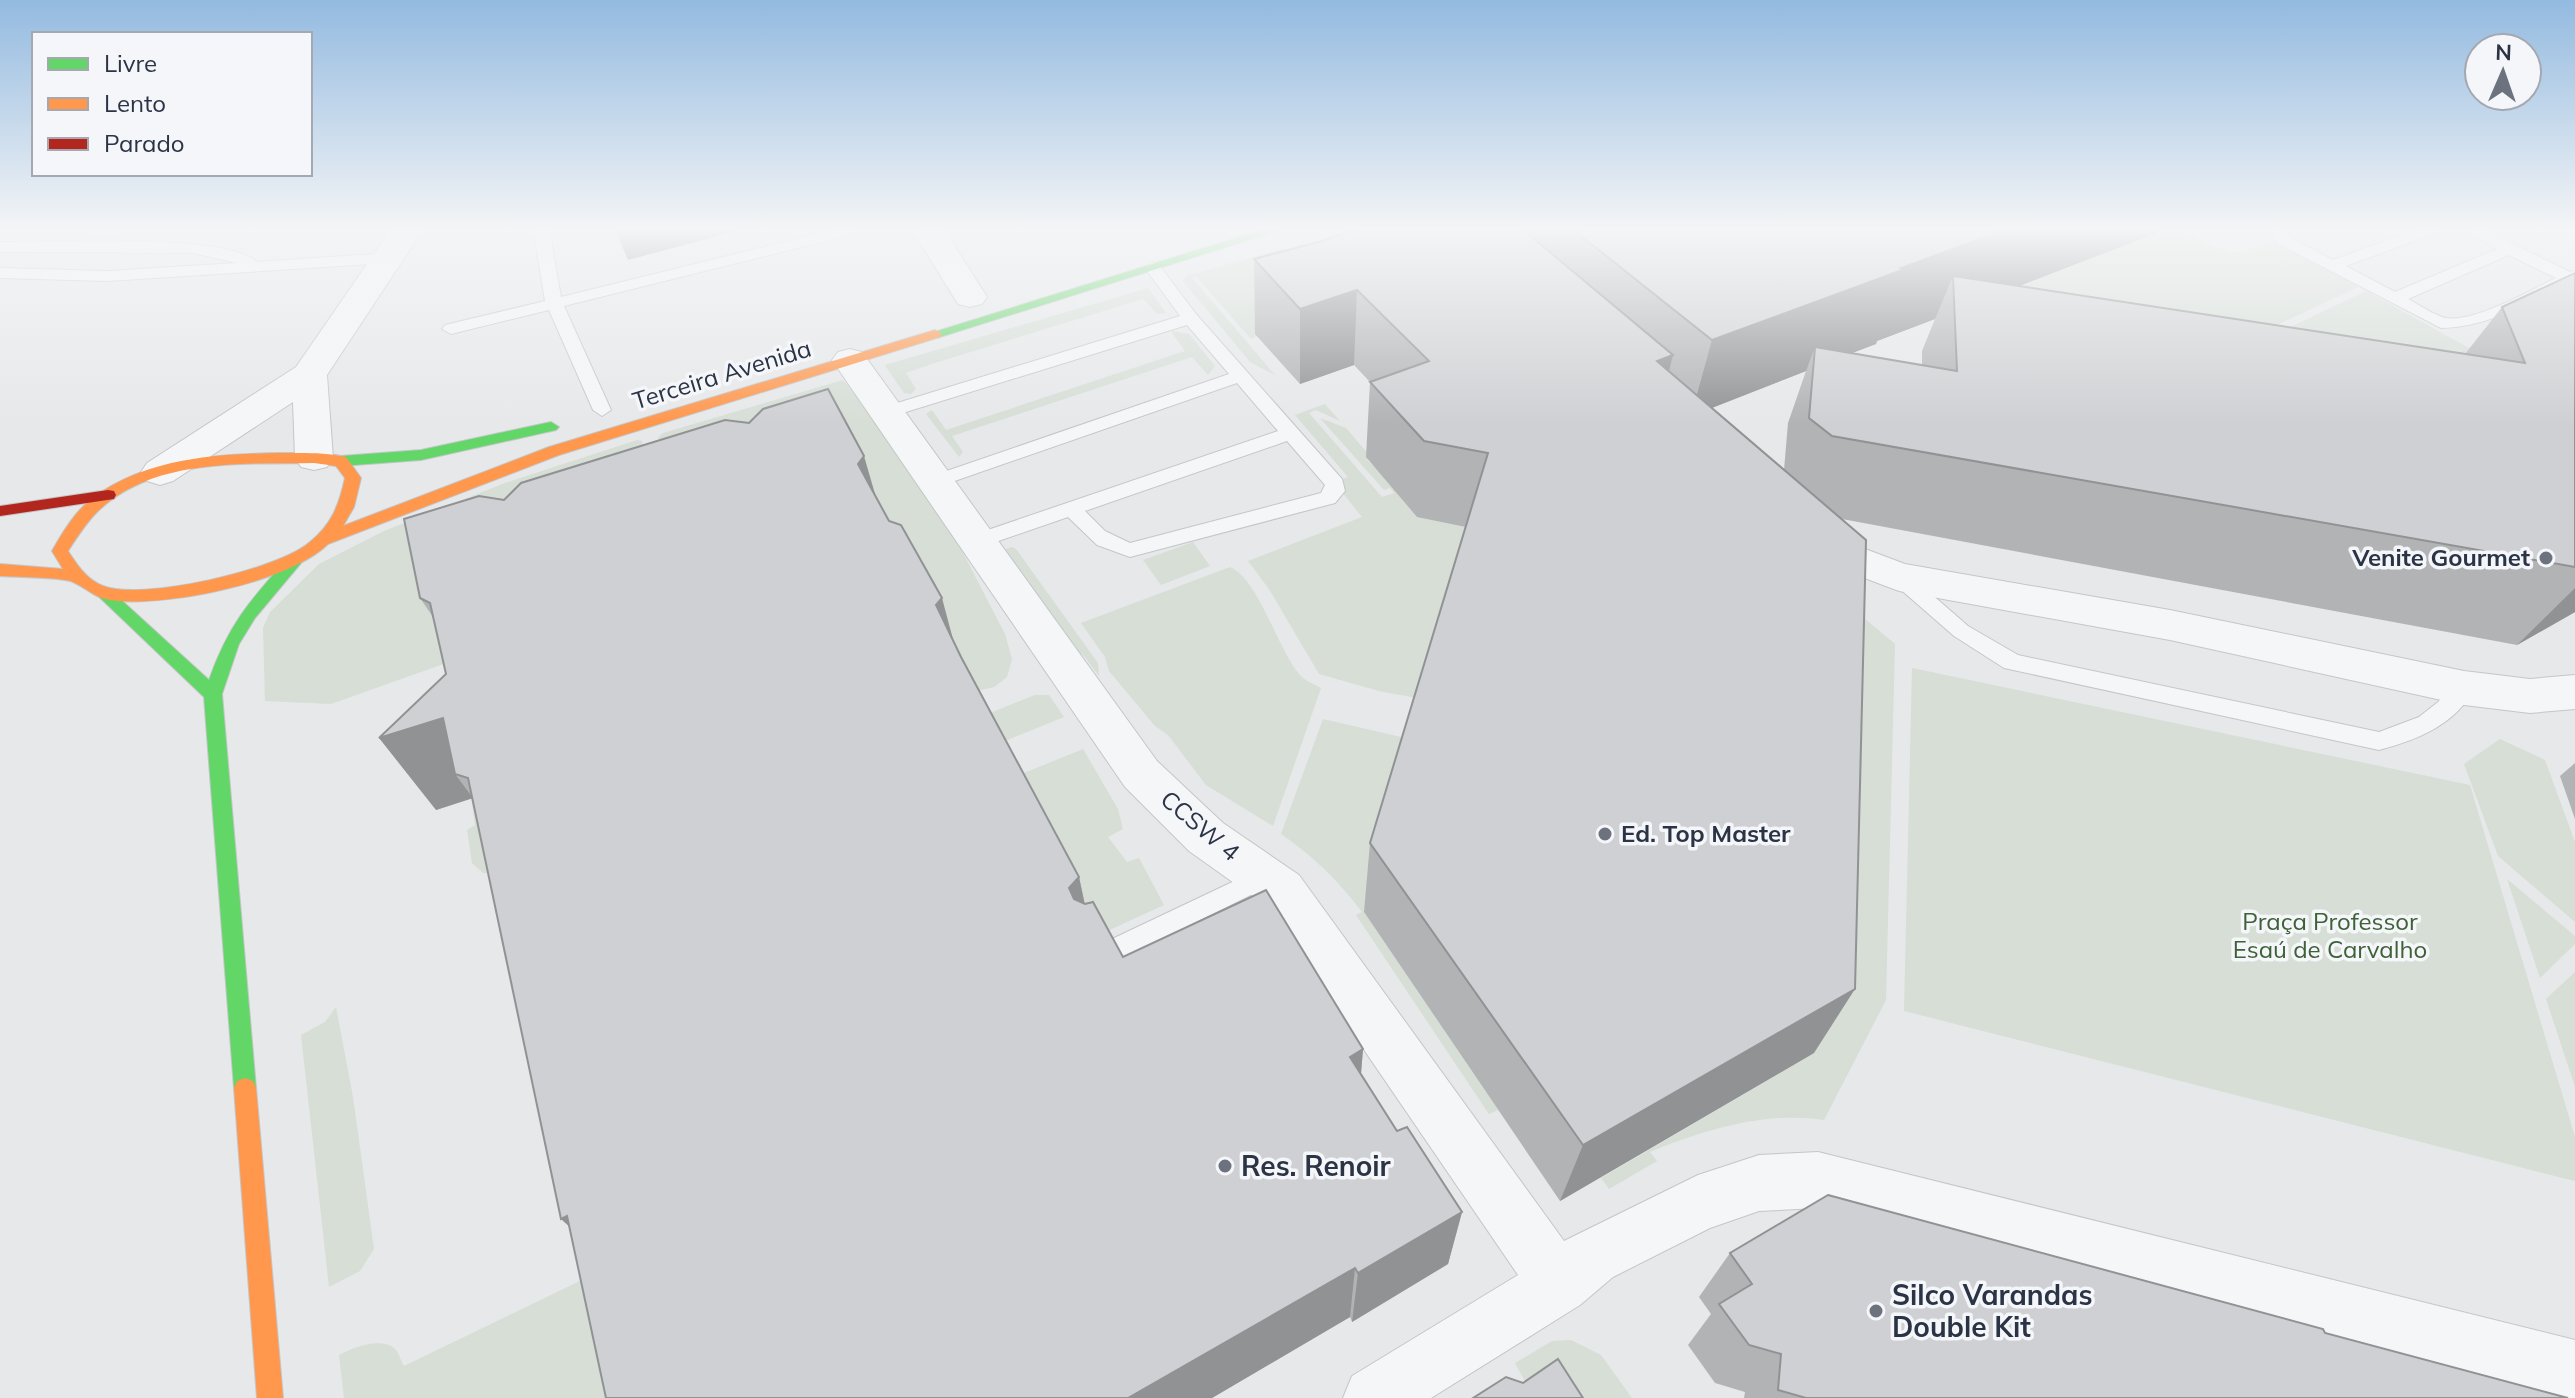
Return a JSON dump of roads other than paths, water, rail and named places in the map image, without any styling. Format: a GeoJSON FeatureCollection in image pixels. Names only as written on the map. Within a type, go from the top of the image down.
{"type":"FeatureCollection","features":[{"type":"Feature","properties":{"kind":"street"},"geometry":{"type":"LineString","coordinates":[[0,511],[108,495],[160,472],[309,375],[364,293]]}},
{"type":"Feature","properties":{"kind":"street"},"geometry":{"type":"LineString","coordinates":[[968,293],[970,297]]}},
{"type":"Feature","properties":{"kind":"street","name":"Terceira Avenida"},"geometry":{"type":"LineString","coordinates":[[322,540],[554,451],[1070,293]]}},
{"type":"Feature","properties":{"kind":"street","name":"CCSW 4"},"geometry":{"type":"LineString","coordinates":[[850,360],[1141,774],[1206,837],[1282,890],[1559,1284]]}},
{"type":"Feature","properties":{"kind":"street"},"geometry":{"type":"LineString","coordinates":[[270,1398],[213,694],[231,643],[249,614],[293,563],[322,540],[350,502],[353,478],[328,460],[309,375]]}},
{"type":"Feature","properties":{"kind":"street"},"geometry":{"type":"LineString","coordinates":[[160,472],[227,459],[328,460],[459,448],[595,412]]}},
{"type":"Feature","properties":{"kind":"street"},"geometry":{"type":"LineString","coordinates":[[75,576],[60,551],[81,519],[108,495]]}},
{"type":"Feature","properties":{"kind":"street"},"geometry":{"type":"LineString","coordinates":[[1786,524],[1807,541],[1899,577],[2170,625],[2464,688],[2530,696],[2575,692]]}},
{"type":"Feature","properties":{"kind":"street"},"geometry":{"type":"LineString","coordinates":[[102,592],[155,594],[219,583],[293,563]]}},
{"type":"Feature","properties":{"kind":"street"},"geometry":{"type":"LineString","coordinates":[[0,570],[75,576],[102,592],[213,694]]}},
{"type":"Feature","properties":{"kind":"street"},"geometry":{"type":"LineString","coordinates":[[1374,1398],[1559,1284],[1592,1256],[1698,1204],[1759,1183],[1818,1180],[2575,1371]]}},
{"type":"Feature","properties":{"kind":"lane"},"geometry":{"type":"LineString","coordinates":[[552,293],[595,412]]}},
{"type":"Feature","properties":{"kind":"lane"},"geometry":{"type":"LineString","coordinates":[[451,329],[594,293]]}},
{"type":"Feature","properties":{"kind":"lane"},"geometry":{"type":"LineString","coordinates":[[1073,510],[1094,536],[1110,546],[1130,550],[1328,498],[1335,491],[1335,484],[1172,293]]}},
{"type":"Feature","properties":{"kind":"lane"},"geometry":{"type":"LineString","coordinates":[[2383,293],[2432,319],[2454,324],[2536,293]]}},
{"type":"Feature","properties":{"kind":"lane"},"geometry":{"type":"LineString","coordinates":[[2394,299],[2407,293]]}},
{"type":"Feature","properties":{"kind":"lane"},"geometry":{"type":"LineString","coordinates":[[887,412],[1190,318]]}},
{"type":"Feature","properties":{"kind":"lane"},"geometry":{"type":"LineString","coordinates":[[936,481],[1242,375]]}},
{"type":"Feature","properties":{"kind":"lane"},"geometry":{"type":"LineString","coordinates":[[977,541],[1291,433]]}},
{"type":"Feature","properties":{"kind":"lane"},"geometry":{"type":"LineString","coordinates":[[1899,577],[1961,631],[2012,662],[2379,741],[2411,734],[2448,709],[2464,688]]}},
{"type":"Feature","properties":{"kind":"lane"},"geometry":{"type":"LineString","coordinates":[[1100,957],[1264,877]]}},
{"type":"Feature","properties":{"kind":"place","name":"Venite Gourmet"},"geometry":{"type":"Point","coordinates":[2546,558]}},
{"type":"Feature","properties":{"kind":"place","name":"Ed. Top Master"},"geometry":{"type":"Point","coordinates":[1605,834]}},
{"type":"Feature","properties":{"kind":"place","name":"Res. Renoir"},"geometry":{"type":"Point","coordinates":[1225,1166]}},
{"type":"Feature","properties":{"kind":"place","name":"Silco Varandas Double Kit"},"geometry":{"type":"Point","coordinates":[1876,1311]}},
{"type":"Feature","properties":{"kind":"park label","name":"Praça Professor Esaú de Carvalho"},"geometry":{"type":"Point","coordinates":[2330,936]}}]}
